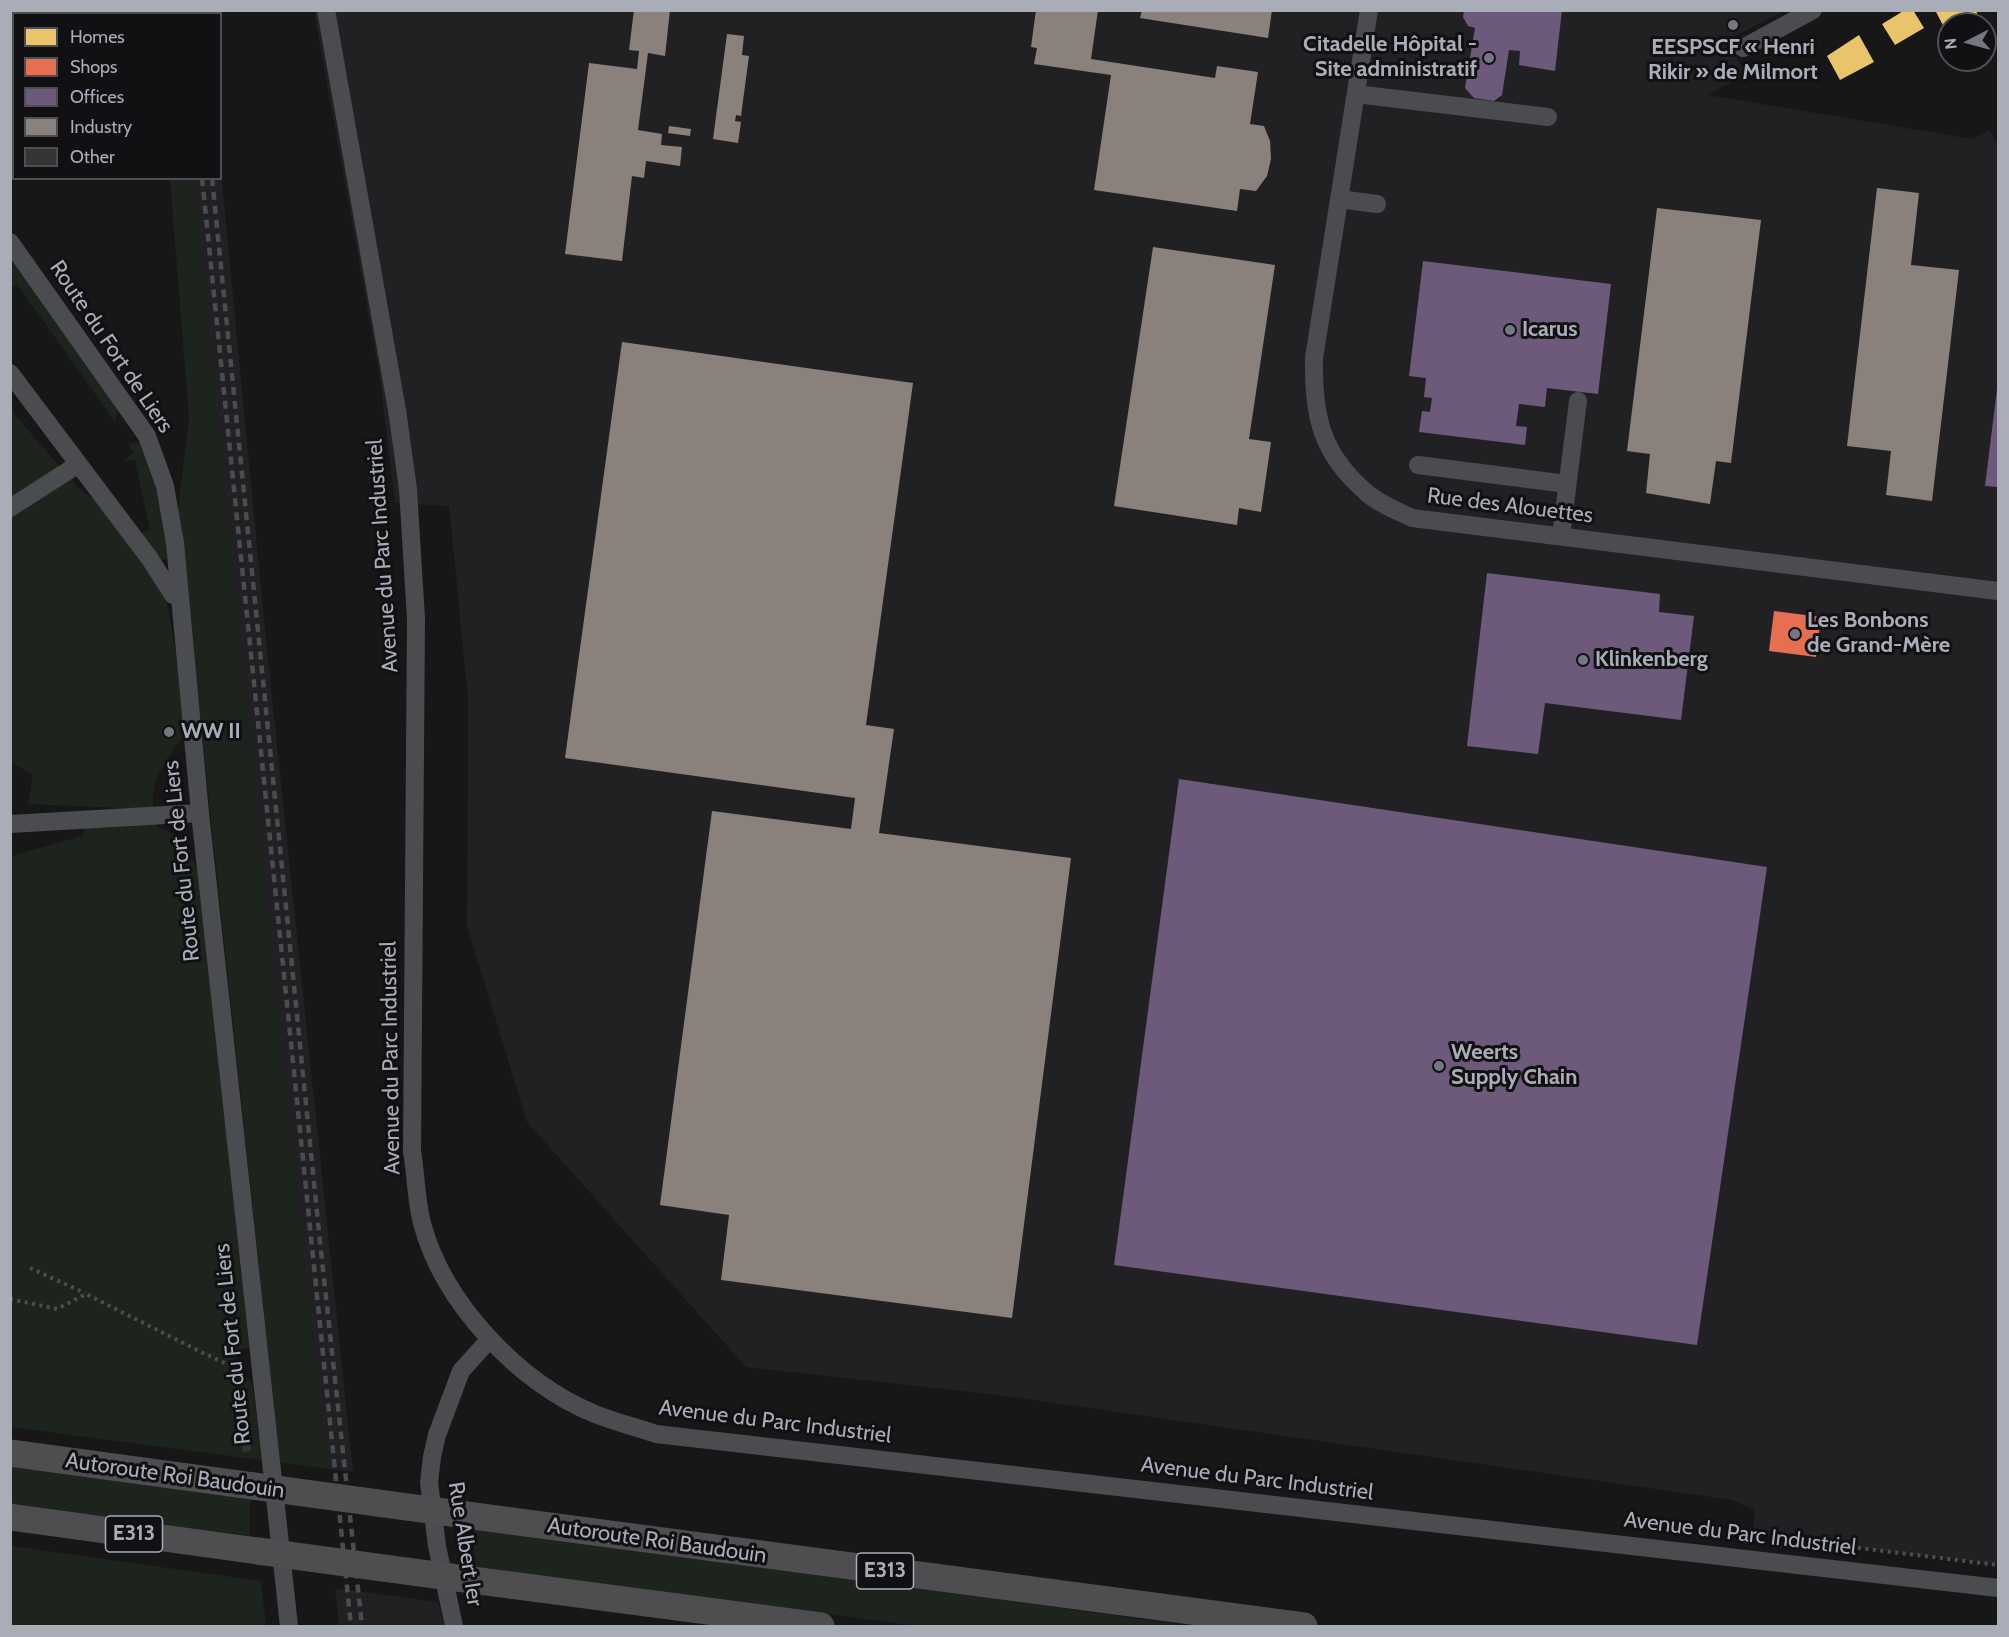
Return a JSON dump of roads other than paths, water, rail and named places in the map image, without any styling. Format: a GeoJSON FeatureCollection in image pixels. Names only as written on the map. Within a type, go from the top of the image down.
{"type":"FeatureCollection","features":[{"type":"Feature","properties":{"kind":"highway","name":"Autoroute Roi Baudouin"},"geometry":{"type":"LineString","coordinates":[[10,1453],[1304,1626]]}},
{"type":"Feature","properties":{"kind":"highway","name":"E313"},"geometry":{"type":"LineString","coordinates":[[10,1517],[821,1626]]}},
{"type":"Feature","properties":{"kind":"street","name":"Avenue du Parc Industriel"},"geometry":{"type":"LineString","coordinates":[[326,10],[397,410],[408,489],[416,618],[412,1151],[423,1224],[451,1290],[489,1340],[539,1382],[566,1398],[593,1413],[656,1434],[1998,1588]]}},
{"type":"Feature","properties":{"kind":"street","name":"Rue des Alouettes"},"geometry":{"type":"LineString","coordinates":[[1369,10],[1314,358],[1313,397],[1320,429],[1341,466],[1368,495],[1412,518],[1998,591]]}},
{"type":"Feature","properties":{"kind":"street"},"geometry":{"type":"LineString","coordinates":[[1743,48],[1813,10]]}},
{"type":"Feature","properties":{"kind":"street"},"geometry":{"type":"LineString","coordinates":[[1356,94],[1548,117]]}},
{"type":"Feature","properties":{"kind":"street"},"geometry":{"type":"LineString","coordinates":[[1339,200],[1377,204]]}},
{"type":"Feature","properties":{"kind":"street","name":"Route du Fort de Liers"},"geometry":{"type":"LineString","coordinates":[[10,242],[147,436],[167,496],[180,596],[200,813],[289,1626]]}},
{"type":"Feature","properties":{"kind":"street"},"geometry":{"type":"LineString","coordinates":[[10,373],[150,559],[173,595],[180,596]]}},
{"type":"Feature","properties":{"kind":"street"},"geometry":{"type":"LineString","coordinates":[[1561,536],[1578,401]]}},
{"type":"Feature","properties":{"kind":"street"},"geometry":{"type":"LineString","coordinates":[[10,508],[77,465]]}},
{"type":"Feature","properties":{"kind":"street"},"geometry":{"type":"LineString","coordinates":[[1418,465],[1567,484]]}},
{"type":"Feature","properties":{"kind":"street"},"geometry":{"type":"LineString","coordinates":[[10,824],[200,813]]}},
{"type":"Feature","properties":{"kind":"street","name":"Rue Albert Ier"},"geometry":{"type":"LineString","coordinates":[[454,1626],[438,1546],[429,1482],[432,1457],[437,1435],[461,1371],[489,1340]]}},
{"type":"Feature","properties":{"kind":"railway"},"geometry":{"type":"LineString","coordinates":[[202,180],[351,1626]]}},
{"type":"Feature","properties":{"kind":"railway"},"geometry":{"type":"LineString","coordinates":[[212,180],[320,1242],[362,1626]]}},
{"type":"Feature","properties":{"kind":"place","name":"EESPSCF « Henri Rikir » de Milmort"},"geometry":{"type":"Point","coordinates":[1733,25]}},
{"type":"Feature","properties":{"kind":"place","name":"Citadelle Hôpital - Site administratif"},"geometry":{"type":"Point","coordinates":[1489,58]}},
{"type":"Feature","properties":{"kind":"place","name":"Icarus"},"geometry":{"type":"Point","coordinates":[1510,330]}},
{"type":"Feature","properties":{"kind":"place","name":"Les Bonbons de Grand-Mère"},"geometry":{"type":"Point","coordinates":[1795,634]}},
{"type":"Feature","properties":{"kind":"place","name":"Klinkenberg"},"geometry":{"type":"Point","coordinates":[1583,660]}},
{"type":"Feature","properties":{"kind":"place","name":"WW II"},"geometry":{"type":"Point","coordinates":[169,732]}},
{"type":"Feature","properties":{"kind":"place","name":"Weerts Supply Chain"},"geometry":{"type":"Point","coordinates":[1439,1066]}}]}
